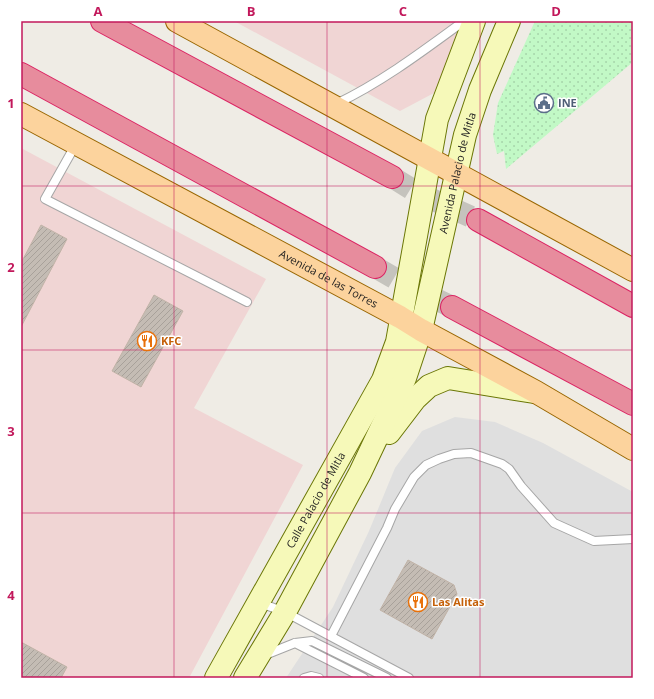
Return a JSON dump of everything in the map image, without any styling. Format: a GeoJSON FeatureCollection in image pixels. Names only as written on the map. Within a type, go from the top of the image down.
{"type":"FeatureCollection","features":[{"type":"Feature","properties":{"kind":"highway"},"geometry":{"type":"LineString","coordinates":[[102,21],[392,177]]}},
{"type":"Feature","properties":{"kind":"highway"},"geometry":{"type":"LineString","coordinates":[[21,74],[375,267]]}},
{"type":"Feature","properties":{"kind":"highway"},"geometry":{"type":"LineString","coordinates":[[478,220],[633,306]]}},
{"type":"Feature","properties":{"kind":"highway"},"geometry":{"type":"LineString","coordinates":[[452,307],[633,404]]}},
{"type":"Feature","properties":{"kind":"main road"},"geometry":{"type":"LineString","coordinates":[[400,317],[437,119],[474,21]]}},
{"type":"Feature","properties":{"kind":"main road","name":"Avenida Palacio de Mitla"},"geometry":{"type":"LineString","coordinates":[[421,330],[465,135],[480,90],[510,21]]}},
{"type":"Feature","properties":{"kind":"main road"},"geometry":{"type":"LineString","coordinates":[[187,23],[330,106],[633,270]]}},
{"type":"Feature","properties":{"kind":"main road","name":"Avenida de las Torres"},"geometry":{"type":"LineString","coordinates":[[21,114],[400,317],[421,330],[536,392],[633,449]]}},
{"type":"Feature","properties":{"kind":"main road","name":"Calle Palacio de Mitla"},"geometry":{"type":"LineString","coordinates":[[216,678],[260,602],[383,380],[397,342],[400,317]]}},
{"type":"Feature","properties":{"kind":"main road"},"geometry":{"type":"LineString","coordinates":[[245,678],[255,659],[285,612],[360,473],[405,378],[421,330]]}},
{"type":"Feature","properties":{"kind":"main road"},"geometry":{"type":"LineString","coordinates":[[360,473],[415,398],[429,386],[448,378],[536,392]]}},
{"type":"Feature","properties":{"kind":"lane"},"geometry":{"type":"LineString","coordinates":[[330,106],[358,93],[398,68],[464,21]]}},
{"type":"Feature","properties":{"kind":"lane"},"geometry":{"type":"LineString","coordinates":[[76,144],[45,199],[247,302]]}},
{"type":"Feature","properties":{"kind":"lane"},"geometry":{"type":"LineString","coordinates":[[331,636],[388,528],[395,509],[414,477],[426,465],[439,458],[454,454],[472,453],[481,455],[506,467],[554,523],[584,538],[601,542],[633,539]]}},
{"type":"Feature","properties":{"kind":"lane"},"geometry":{"type":"LineString","coordinates":[[260,602],[285,612],[409,678]]}},
{"type":"Feature","properties":{"kind":"lane"},"geometry":{"type":"LineString","coordinates":[[255,659],[295,643],[312,640],[387,678]]}},
{"type":"Feature","properties":{"kind":"lane"},"geometry":{"type":"LineString","coordinates":[[295,643],[364,678]]}},
{"type":"Feature","properties":{"kind":"lane"},"geometry":{"type":"LineString","coordinates":[[304,678],[311,676],[319,678]]}},
{"type":"Feature","properties":{"kind":"shaded area"},"geometry":{"type":"Polygon","coordinates":[[[234,21],[464,21],[434,93],[400,111],[234,21]]]}},
{"type":"Feature","properties":{"kind":"shaded area"},"geometry":{"type":"Polygon","coordinates":[[[21,148],[266,279],[194,408],[303,465],[189,678],[21,678],[21,148]]]}},
{"type":"Feature","properties":{"kind":"shaded area"},"geometry":{"type":"Polygon","coordinates":[[[455,417],[495,422],[543,443],[633,492],[633,678],[286,678],[333,607],[369,531],[395,468],[422,431],[455,417]]]}},
{"type":"Feature","properties":{"kind":"green space"},"geometry":{"type":"Polygon","coordinates":[[[535,21],[633,21],[633,62],[506,169],[504,151],[497,154],[493,135],[498,103],[535,21]]]}},
{"type":"Feature","properties":{"kind":"building"},"geometry":{"type":"Polygon","coordinates":[[[41,225],[67,239],[21,327],[21,263],[41,225]]]}},
{"type":"Feature","properties":{"kind":"building","name":"KFC"},"geometry":{"type":"Polygon","coordinates":[[[154,295],[183,311],[141,387],[112,371],[154,295]]]}},
{"type":"Feature","properties":{"kind":"building","name":"Las Alitas"},"geometry":{"type":"Polygon","coordinates":[[[408,560],[454,585],[457,594],[432,639],[380,610],[408,560]]]}},
{"type":"Feature","properties":{"kind":"building"},"geometry":{"type":"Polygon","coordinates":[[[21,642],[67,667],[61,678],[21,678],[21,642]]]}},
{"type":"Feature","properties":{"kind":"tunnel"},"geometry":{"type":"LineString","coordinates":[[392,177],[418,193],[478,220]]}},
{"type":"Feature","properties":{"kind":"tunnel"},"geometry":{"type":"LineString","coordinates":[[375,267],[401,282],[452,307]]}},
{"type":"Feature","properties":{"kind":"place","name":"INE"},"geometry":{"type":"Point","coordinates":[544,103]}},
{"type":"Feature","properties":{"kind":"place","name":"KFC"},"geometry":{"type":"Point","coordinates":[147,341]}},
{"type":"Feature","properties":{"kind":"place","name":"Las Alitas"},"geometry":{"type":"Point","coordinates":[418,602]}}]}
